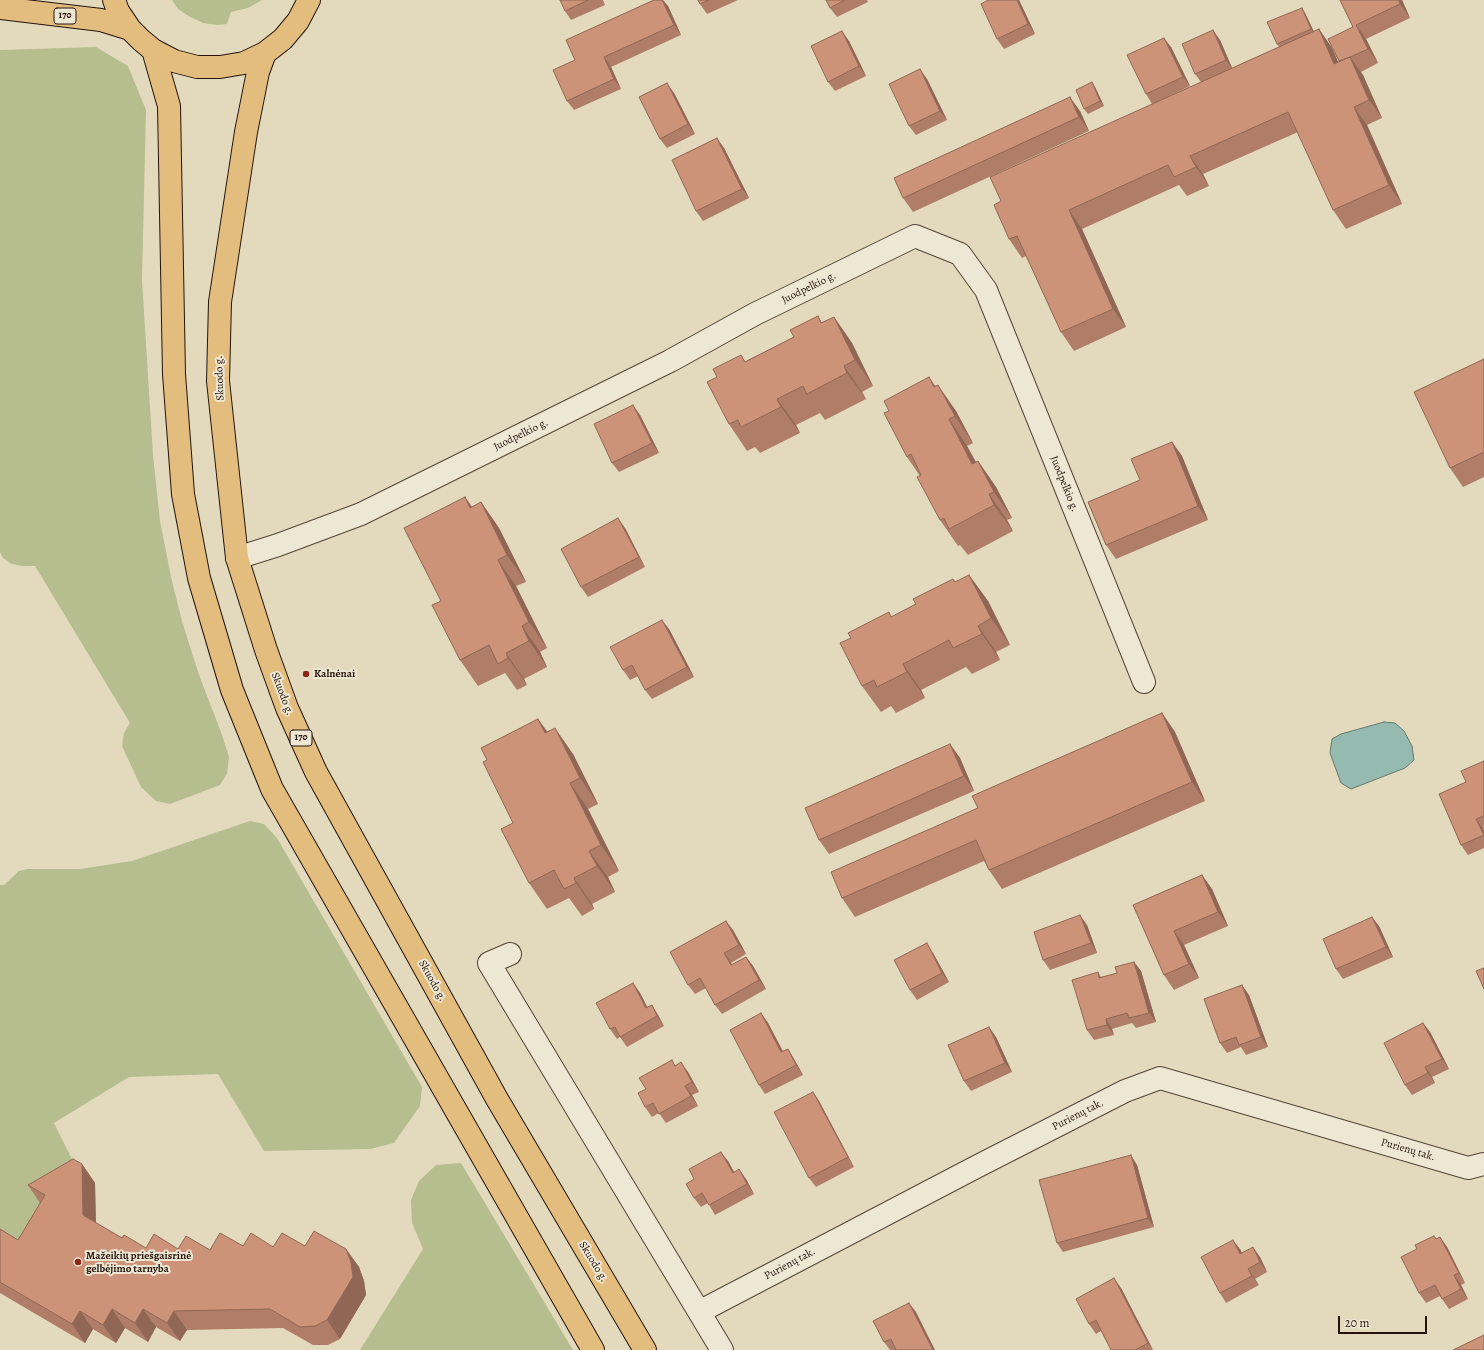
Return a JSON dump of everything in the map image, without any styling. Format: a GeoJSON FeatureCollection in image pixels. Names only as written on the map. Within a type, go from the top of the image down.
{"type":"FeatureCollection","features":[{"type":"Feature","properties":{"kind":"main road"},"geometry":{"type":"LineString","coordinates":[[114,0],[118,10],[130,29],[153,50],[174,61],[197,67],[220,67],[244,62],[265,53],[283,38],[298,21],[309,0]]}},
{"type":"Feature","properties":{"kind":"main road","name":"170"},"geometry":{"type":"LineString","coordinates":[[0,8],[101,20],[130,29]]}},
{"type":"Feature","properties":{"kind":"main road"},"geometry":{"type":"LineString","coordinates":[[153,50],[169,106],[174,374],[183,494],[199,578],[232,690],[272,789],[593,1350]]}},
{"type":"Feature","properties":{"kind":"main road","name":"Skuodo g."},"geometry":{"type":"LineString","coordinates":[[265,53],[258,72],[246,132],[220,302],[218,381],[237,558],[284,701],[316,772],[497,1100],[645,1350]]}},
{"type":"Feature","properties":{"kind":"street","name":"Juodpelkio g."},"geometry":{"type":"LineString","coordinates":[[237,558],[278,545],[361,514],[670,361],[755,314],[915,236],[960,254],[986,290],[1144,682]]}},
{"type":"Feature","properties":{"kind":"street"},"geometry":{"type":"LineString","coordinates":[[510,954],[489,963],[722,1350]]}},
{"type":"Feature","properties":{"kind":"street","name":"Purienų tak."},"geometry":{"type":"LineString","coordinates":[[699,1312],[978,1166],[1118,1095],[1160,1078],[1468,1168],[1484,1164]]}},
{"type":"Feature","properties":{"kind":"green space"},"geometry":{"type":"Polygon","coordinates":[[[172,0],[262,0],[248,8],[231,12],[227,24],[217,25],[203,23],[190,17],[178,9],[172,0]]]}},
{"type":"Feature","properties":{"kind":"green space"},"geometry":{"type":"Polygon","coordinates":[[[96,47],[128,66],[146,110],[142,280],[153,455],[160,521],[171,577],[182,621],[199,675],[229,757],[227,774],[220,785],[170,804],[156,801],[141,787],[122,746],[124,733],[130,723],[35,566],[12,564],[3,558],[0,552],[0,50],[96,47]]]}},
{"type":"Feature","properties":{"kind":"green space"},"geometry":{"type":"Polygon","coordinates":[[[250,821],[264,824],[277,838],[422,1087],[420,1106],[394,1143],[370,1149],[264,1151],[218,1074],[129,1077],[54,1123],[82,1179],[64,1212],[0,1261],[0,885],[4,885],[19,871],[28,869],[80,869],[132,861],[250,821]]]}},
{"type":"Feature","properties":{"kind":"green space"},"geometry":{"type":"Polygon","coordinates":[[[461,1163],[573,1350],[360,1350],[423,1249],[412,1223],[411,1200],[419,1181],[436,1165],[461,1163]]]}},
{"type":"Feature","properties":{"kind":"water"},"geometry":{"type":"Polygon","coordinates":[[[1384,722],[1395,723],[1404,731],[1412,746],[1414,760],[1405,768],[1351,789],[1341,783],[1330,753],[1332,739],[1341,734],[1384,722]]]}},
{"type":"Feature","properties":{"kind":"building"},"geometry":{"type":"Polygon","coordinates":[[[560,0],[588,0],[565,11],[560,0]]]}},
{"type":"Feature","properties":{"kind":"building"},"geometry":{"type":"Polygon","coordinates":[[[654,0],[662,0],[674,25],[604,57],[614,79],[567,101],[553,70],[575,60],[566,40],[654,0]]]}},
{"type":"Feature","properties":{"kind":"building"},"geometry":{"type":"Polygon","coordinates":[[[698,0],[709,0],[700,4],[698,0]]]}},
{"type":"Feature","properties":{"kind":"building"},"geometry":{"type":"Polygon","coordinates":[[[826,0],[845,0],[830,8],[826,0]]]}},
{"type":"Feature","properties":{"kind":"building"},"geometry":{"type":"Polygon","coordinates":[[[988,0],[1017,0],[1028,24],[997,39],[981,4],[988,0]]]}},
{"type":"Feature","properties":{"kind":"building"},"geometry":{"type":"Polygon","coordinates":[[[1340,0],[1399,0],[1400,4],[1356,25],[1368,49],[1339,61],[1328,39],[1353,27],[1340,0]]]}},
{"type":"Feature","properties":{"kind":"building"},"geometry":{"type":"Polygon","coordinates":[[[1302,8],[1311,29],[1277,44],[1267,22],[1302,8]]]}},
{"type":"Feature","properties":{"kind":"building"},"geometry":{"type":"Polygon","coordinates":[[[1319,29],[1334,64],[1350,57],[1369,100],[1354,107],[1389,185],[1333,210],[1288,112],[1190,156],[1196,167],[1174,177],[1168,165],[1069,210],[1113,309],[1061,332],[1017,236],[1009,239],[994,205],[1001,201],[990,177],[1319,29]]]}},
{"type":"Feature","properties":{"kind":"building"},"geometry":{"type":"Polygon","coordinates":[[[1213,30],[1226,60],[1195,74],[1182,44],[1213,30]]]}},
{"type":"Feature","properties":{"kind":"building"},"geometry":{"type":"Polygon","coordinates":[[[842,31],[859,66],[828,82],[811,46],[842,31]]]}},
{"type":"Feature","properties":{"kind":"building"},"geometry":{"type":"Polygon","coordinates":[[[1164,38],[1183,77],[1146,94],[1127,55],[1164,38]]]}},
{"type":"Feature","properties":{"kind":"building"},"geometry":{"type":"Polygon","coordinates":[[[920,69],[940,111],[909,126],[889,84],[920,69]]]}},
{"type":"Feature","properties":{"kind":"building"},"geometry":{"type":"Polygon","coordinates":[[[1092,82],[1100,101],[1084,109],[1076,90],[1092,82]]]}},
{"type":"Feature","properties":{"kind":"building"},"geometry":{"type":"Polygon","coordinates":[[[667,83],[688,124],[660,139],[639,97],[667,83]]]}},
{"type":"Feature","properties":{"kind":"building"},"geometry":{"type":"Polygon","coordinates":[[[1070,97],[1079,117],[903,198],[894,178],[1070,97]]]}},
{"type":"Feature","properties":{"kind":"building"},"geometry":{"type":"Polygon","coordinates":[[[717,138],[742,189],[696,211],[672,160],[717,138]]]}},
{"type":"Feature","properties":{"kind":"building"},"geometry":{"type":"Polygon","coordinates":[[[818,316],[821,323],[834,317],[855,360],[844,366],[847,373],[807,394],[803,386],[777,399],[781,407],[741,427],[738,420],[729,424],[707,382],[717,377],[713,369],[741,355],[745,362],[794,337],[790,330],[818,316]]]}},
{"type":"Feature","properties":{"kind":"building"},"geometry":{"type":"Polygon","coordinates":[[[1484,359],[1484,452],[1450,468],[1414,392],[1484,359]]]}},
{"type":"Feature","properties":{"kind":"building"},"geometry":{"type":"Polygon","coordinates":[[[929,377],[934,387],[938,385],[955,416],[949,419],[972,464],[978,461],[994,492],[989,494],[994,505],[949,529],[944,518],[940,520],[917,477],[921,475],[911,454],[907,457],[884,413],[889,411],[884,401],[929,377]]]}},
{"type":"Feature","properties":{"kind":"building"},"geometry":{"type":"Polygon","coordinates":[[[633,405],[652,443],[612,463],[594,424],[633,405]]]}},
{"type":"Feature","properties":{"kind":"building"},"geometry":{"type":"Polygon","coordinates":[[[1172,442],[1198,506],[1106,545],[1088,502],[1140,480],[1131,459],[1172,442]]]}},
{"type":"Feature","properties":{"kind":"building"},"geometry":{"type":"Polygon","coordinates":[[[465,497],[470,508],[481,502],[507,555],[498,560],[529,622],[522,626],[529,641],[506,653],[508,658],[498,664],[489,645],[460,660],[432,605],[441,601],[404,528],[465,497]]]}},
{"type":"Feature","properties":{"kind":"building"},"geometry":{"type":"Polygon","coordinates":[[[618,518],[639,557],[581,587],[561,549],[618,518]]]}},
{"type":"Feature","properties":{"kind":"building"},"geometry":{"type":"Polygon","coordinates":[[[969,575],[991,618],[978,626],[982,634],[953,648],[949,640],[903,664],[907,672],[877,687],[874,680],[862,686],[840,643],[851,638],[848,633],[889,612],[891,617],[916,604],[913,599],[953,579],[955,582],[969,575]]]}},
{"type":"Feature","properties":{"kind":"building"},"geometry":{"type":"Polygon","coordinates":[[[662,620],[687,667],[645,690],[632,665],[623,670],[610,647],[662,620]]]}},
{"type":"Feature","properties":{"kind":"building"},"geometry":{"type":"Polygon","coordinates":[[[1162,713],[1192,782],[989,870],[976,840],[842,898],[831,872],[978,808],[972,796],[1162,713]]]}},
{"type":"Feature","properties":{"kind":"building"},"geometry":{"type":"Polygon","coordinates":[[[538,719],[545,733],[555,728],[580,778],[570,783],[601,845],[589,851],[597,866],[574,878],[576,883],[564,889],[554,870],[529,883],[501,829],[513,823],[483,762],[487,760],[481,748],[538,719]]]}},
{"type":"Feature","properties":{"kind":"building"},"geometry":{"type":"Polygon","coordinates":[[[950,744],[964,776],[819,840],[805,808],[950,744]]]}},
{"type":"Feature","properties":{"kind":"building"},"geometry":{"type":"Polygon","coordinates":[[[1484,761],[1484,816],[1476,819],[1484,835],[1461,845],[1439,794],[1466,782],[1461,771],[1484,761]]]}},
{"type":"Feature","properties":{"kind":"building"},"geometry":{"type":"Polygon","coordinates":[[[1202,875],[1218,912],[1174,931],[1189,964],[1164,975],[1133,905],[1202,875]]]}},
{"type":"Feature","properties":{"kind":"building"},"geometry":{"type":"Polygon","coordinates":[[[1080,915],[1091,943],[1043,960],[1034,932],[1080,915]]]}},
{"type":"Feature","properties":{"kind":"building"},"geometry":{"type":"Polygon","coordinates":[[[1372,917],[1386,947],[1336,969],[1323,939],[1372,917]]]}},
{"type":"Feature","properties":{"kind":"building"},"geometry":{"type":"Polygon","coordinates":[[[726,921],[739,945],[724,953],[731,965],[746,957],[759,980],[715,1005],[700,978],[688,985],[670,952],[726,921]]]}},
{"type":"Feature","properties":{"kind":"building"},"geometry":{"type":"Polygon","coordinates":[[[927,943],[942,973],[910,990],[894,960],[927,943]]]}},
{"type":"Feature","properties":{"kind":"building"},"geometry":{"type":"Polygon","coordinates":[[[1134,962],[1149,1013],[1129,1018],[1127,1013],[1106,1019],[1107,1025],[1087,1030],[1072,980],[1098,972],[1099,978],[1117,973],[1115,967],[1134,962]]]}},
{"type":"Feature","properties":{"kind":"building"},"geometry":{"type":"Polygon","coordinates":[[[1484,968],[1484,989],[1476,971],[1484,968]]]}},
{"type":"Feature","properties":{"kind":"building"},"geometry":{"type":"Polygon","coordinates":[[[633,983],[646,1008],[652,1005],[657,1016],[620,1037],[615,1027],[610,1029],[596,1003],[633,983]]]}},
{"type":"Feature","properties":{"kind":"building"},"geometry":{"type":"Polygon","coordinates":[[[1242,985],[1261,1037],[1239,1045],[1236,1037],[1220,1043],[1204,999],[1242,985]]]}},
{"type":"Feature","properties":{"kind":"building"},"geometry":{"type":"Polygon","coordinates":[[[761,1013],[781,1052],[788,1049],[796,1065],[759,1085],[730,1030],[761,1013]]]}},
{"type":"Feature","properties":{"kind":"building"},"geometry":{"type":"Polygon","coordinates":[[[1423,1023],[1442,1059],[1425,1067],[1428,1073],[1405,1085],[1384,1043],[1423,1023]]]}},
{"type":"Feature","properties":{"kind":"building"},"geometry":{"type":"Polygon","coordinates":[[[989,1027],[1005,1063],[964,1081],[948,1045],[989,1027]]]}},
{"type":"Feature","properties":{"kind":"building"},"geometry":{"type":"Polygon","coordinates":[[[672,1060],[675,1066],[681,1062],[692,1082],[685,1086],[691,1096],[659,1114],[653,1103],[645,1107],[638,1093],[646,1089],[639,1078],[672,1060]]]}},
{"type":"Feature","properties":{"kind":"building"},"geometry":{"type":"Polygon","coordinates":[[[813,1092],[848,1157],[809,1178],[774,1112],[813,1092]]]}},
{"type":"Feature","properties":{"kind":"building"},"geometry":{"type":"Polygon","coordinates":[[[721,1152],[733,1173],[739,1169],[747,1184],[709,1205],[702,1193],[694,1198],[686,1184],[694,1179],[689,1169],[721,1152]]]}},
{"type":"Feature","properties":{"kind":"building"},"geometry":{"type":"Polygon","coordinates":[[[1131,1155],[1148,1218],[1057,1243],[1039,1180],[1131,1155]]]}},
{"type":"Feature","properties":{"kind":"building","name":"Mažeikių priešgaisrinė gelbėjimo tarnyba"},"geometry":{"type":"Polygon","coordinates":[[[73,1159],[82,1164],[83,1215],[122,1238],[124,1235],[146,1248],[154,1234],[178,1249],[186,1236],[210,1250],[220,1233],[243,1246],[251,1233],[273,1247],[282,1233],[305,1246],[314,1231],[346,1249],[351,1262],[353,1277],[327,1320],[315,1326],[300,1327],[270,1309],[174,1311],[167,1323],[143,1309],[135,1323],[112,1309],[103,1325],[80,1311],[72,1324],[0,1282],[0,1229],[18,1240],[45,1195],[28,1185],[73,1159]]]}},
{"type":"Feature","properties":{"kind":"building"},"geometry":{"type":"Polygon","coordinates":[[[1434,1236],[1436,1239],[1440,1237],[1459,1273],[1454,1275],[1461,1289],[1442,1299],[1435,1285],[1419,1293],[1401,1257],[1417,1249],[1415,1245],[1434,1236]]]}},
{"type":"Feature","properties":{"kind":"building"},"geometry":{"type":"Polygon","coordinates":[[[1233,1240],[1240,1254],[1253,1247],[1260,1262],[1248,1269],[1252,1276],[1220,1293],[1201,1257],[1233,1240]]]}},
{"type":"Feature","properties":{"kind":"building"},"geometry":{"type":"Polygon","coordinates":[[[1114,1278],[1148,1343],[1135,1350],[1111,1350],[1096,1320],[1089,1324],[1076,1299],[1114,1278]]]}},
{"type":"Feature","properties":{"kind":"building"},"geometry":{"type":"Polygon","coordinates":[[[909,1303],[933,1350],[896,1350],[891,1339],[884,1342],[873,1321],[909,1303]]]}},
{"type":"Feature","properties":{"kind":"building"},"geometry":{"type":"Polygon","coordinates":[[[1484,1335],[1484,1350],[1453,1350],[1484,1335]]]}},
{"type":"Feature","properties":{"kind":"place","name":"Kalnėnai"},"geometry":{"type":"Point","coordinates":[306,674]}},
{"type":"Feature","properties":{"kind":"place","name":"Mažeikių priešgaisrinė gelbėjimo tarnyba"},"geometry":{"type":"Point","coordinates":[78,1262]}}]}
